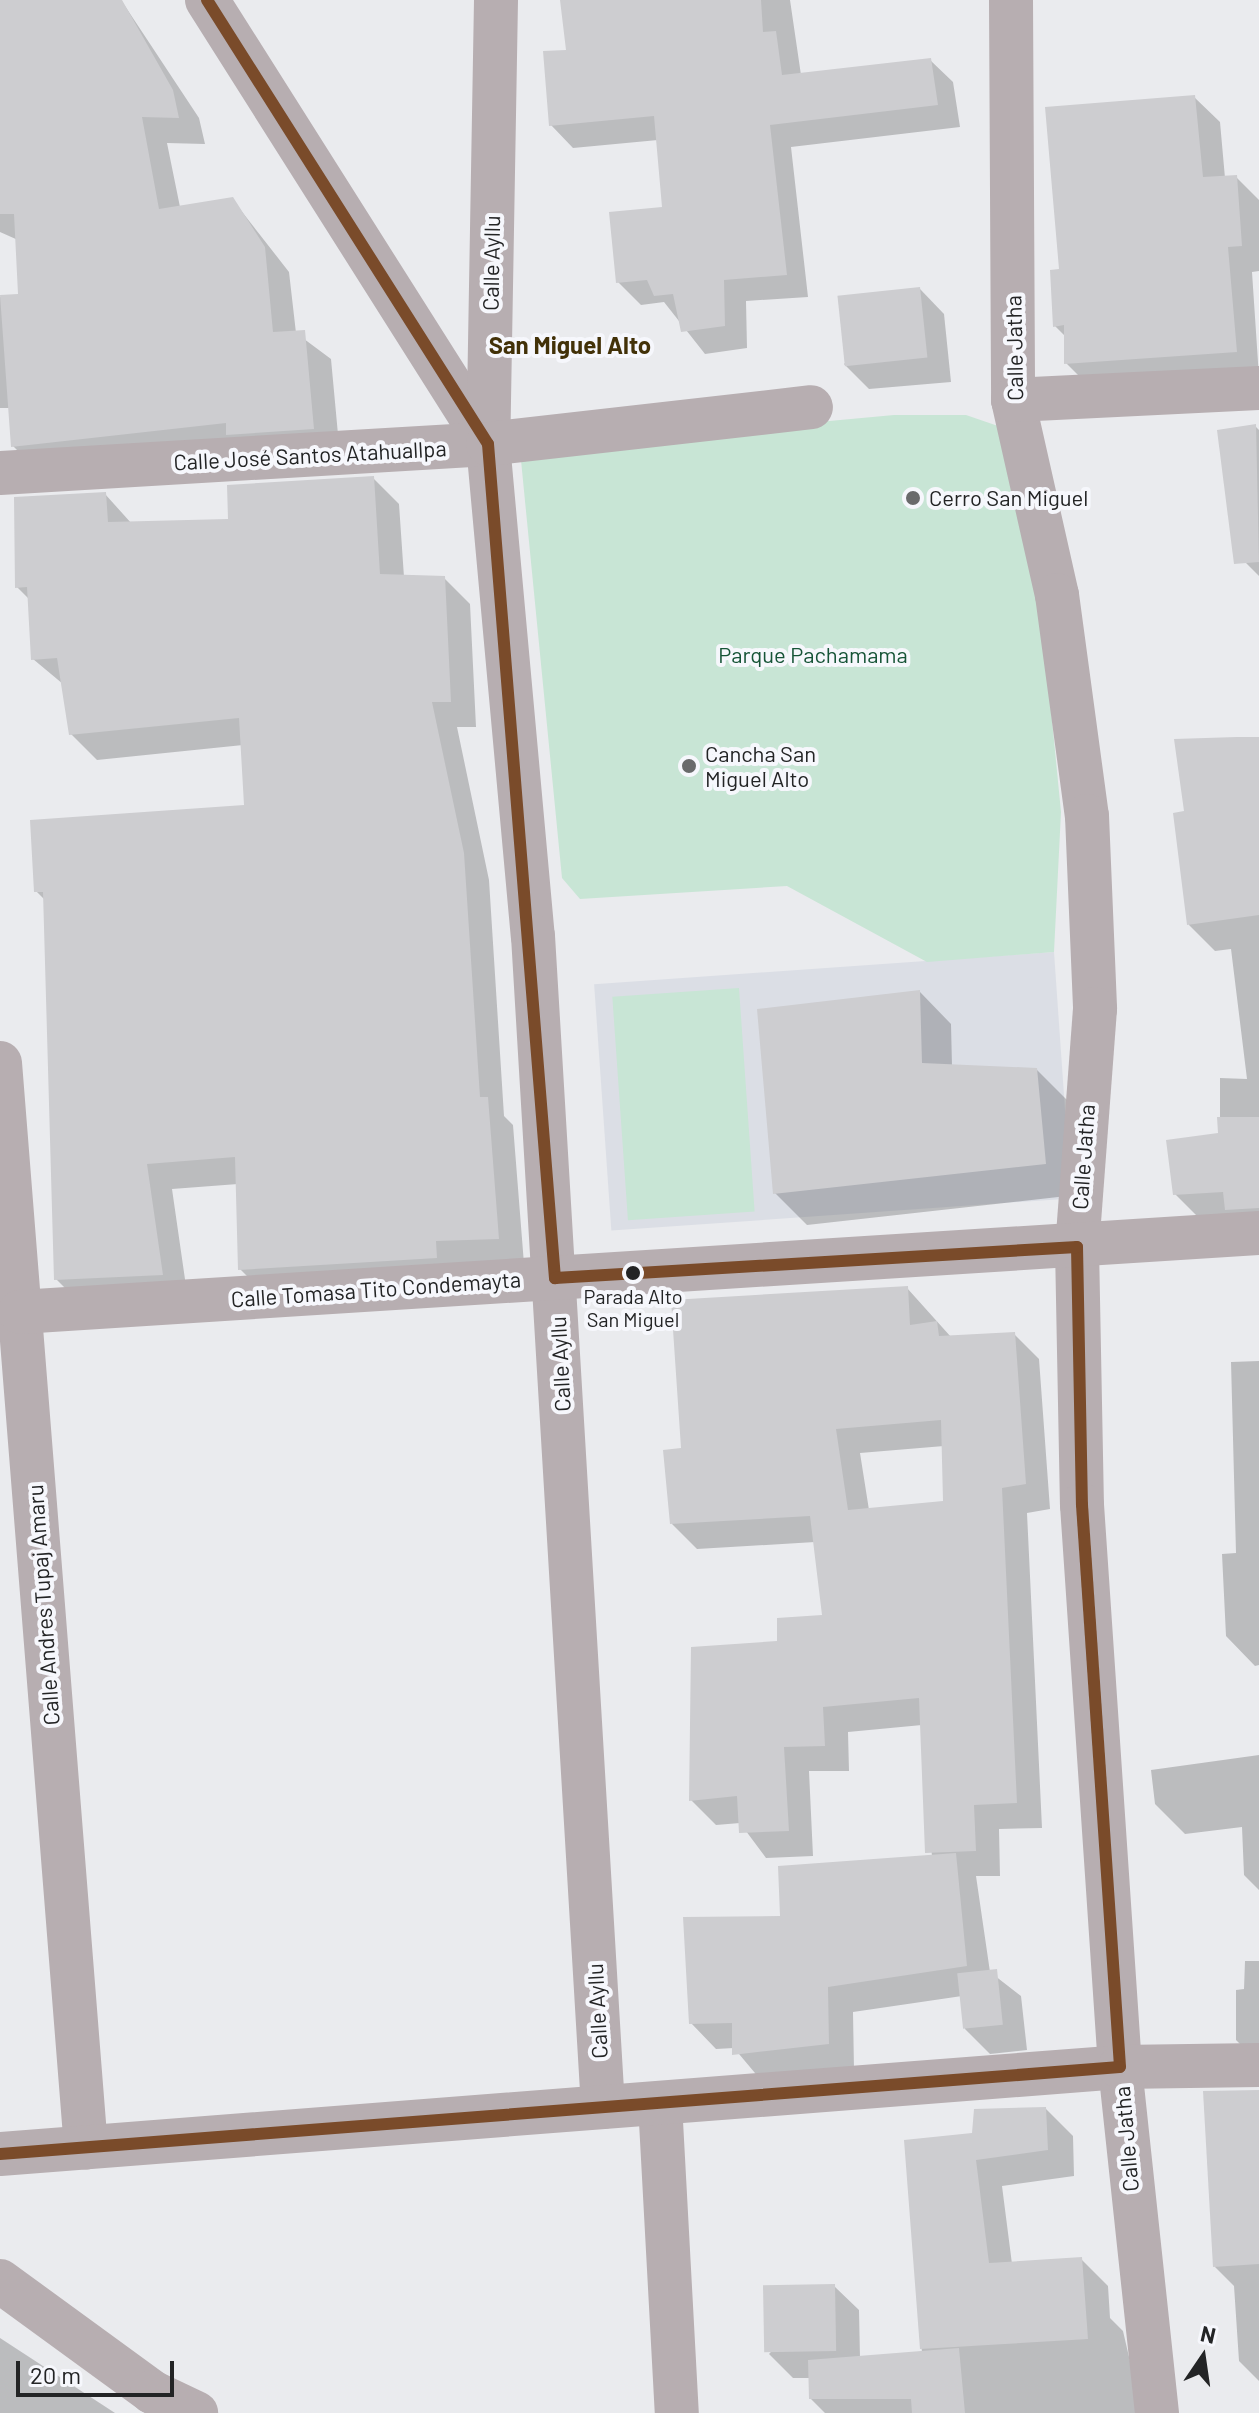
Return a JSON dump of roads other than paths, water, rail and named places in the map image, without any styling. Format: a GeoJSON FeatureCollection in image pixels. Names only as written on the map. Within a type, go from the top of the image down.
{"type":"FeatureCollection","features":[{"type":"Feature","properties":{"kind":"street"},"geometry":{"type":"LineString","coordinates":[[207,0],[488,444]]}},
{"type":"Feature","properties":{"kind":"street","name":"Calle Ayllu"},"geometry":{"type":"LineString","coordinates":[[496,0],[488,444],[533,936],[603,2107]]}},
{"type":"Feature","properties":{"kind":"street","name":"Calle Jatha"},"geometry":{"type":"LineString","coordinates":[[1011,0],[1013,400],[1057,595],[1087,816],[1095,1009],[1077,1247],[1082,1505],[1120,2067],[1157,2413]]}},
{"type":"Feature","properties":{"kind":"street"},"geometry":{"type":"LineString","coordinates":[[1013,400],[1259,388]]}},
{"type":"Feature","properties":{"kind":"street","name":"Calle José Santos Atahuallpa"},"geometry":{"type":"LineString","coordinates":[[0,473],[488,444],[811,407]]}},
{"type":"Feature","properties":{"kind":"street","name":"Calle Andres Tupaj Amaru"},"geometry":{"type":"LineString","coordinates":[[0,1063],[86,2148]]}},
{"type":"Feature","properties":{"kind":"street","name":"Calle Tomasa Tito Condemayta"},"geometry":{"type":"LineString","coordinates":[[20,1312],[1259,1233]]}},
{"type":"Feature","properties":{"kind":"street"},"geometry":{"type":"LineString","coordinates":[[0,2154],[1120,2067],[1259,2065]]}},
{"type":"Feature","properties":{"kind":"street"},"geometry":{"type":"LineString","coordinates":[[660,2103],[677,2413]]}},
{"type":"Feature","properties":{"kind":"street"},"geometry":{"type":"LineString","coordinates":[[0,2281],[152,2392],[196,2413]]}},
{"type":"Feature","properties":{"kind":"place","name":"Cerro San Miguel"},"geometry":{"type":"Point","coordinates":[913,498]}},
{"type":"Feature","properties":{"kind":"place","name":"Cancha San Miguel Alto"},"geometry":{"type":"Point","coordinates":[689,766]}},
{"type":"Feature","properties":{"kind":"place","name":"Parada Alto San Miguel"},"geometry":{"type":"Point","coordinates":[633,1273]}},
{"type":"Feature","properties":{"kind":"district","name":"San Miguel Alto"},"geometry":{"type":"Point","coordinates":[570,345]}},
{"type":"Feature","properties":{"kind":"park label","name":"Parque Pachamama"},"geometry":{"type":"Point","coordinates":[813,655]}}]}
